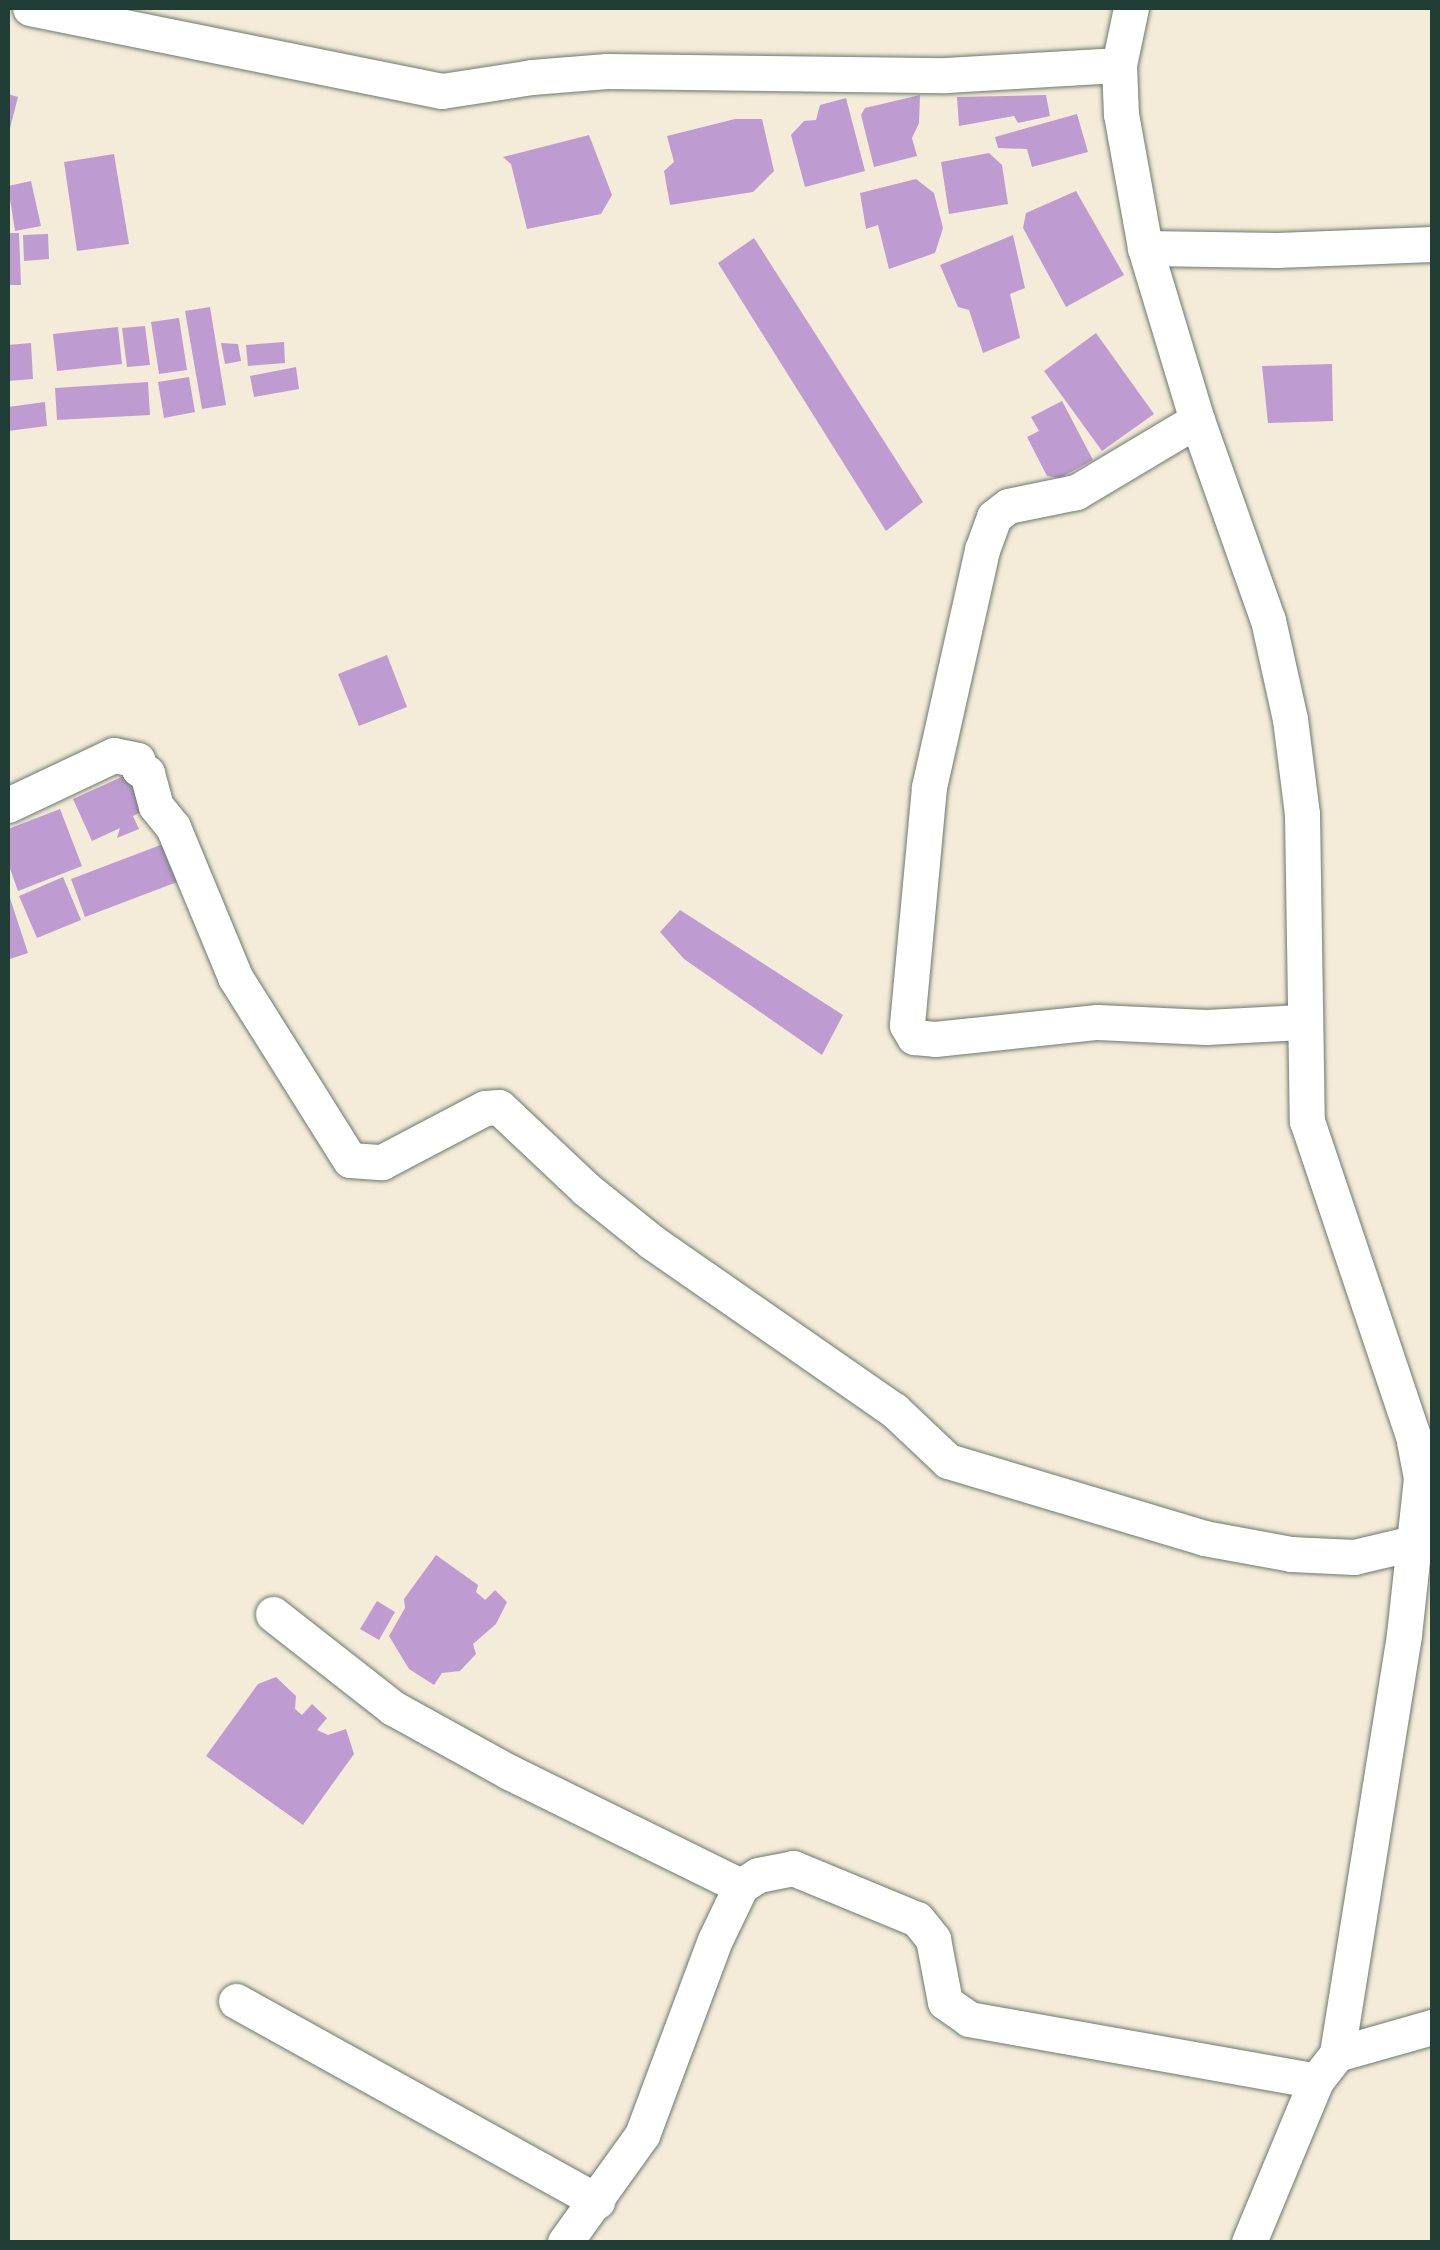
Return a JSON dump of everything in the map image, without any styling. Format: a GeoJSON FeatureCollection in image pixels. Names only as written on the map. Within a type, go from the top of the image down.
{"type":"FeatureCollection","features":[{"type":"Feature","properties":{"kind":"street"},"geometry":{"type":"LineString","coordinates":[[30,8],[442,91],[532,76],[607,72],[777,70],[946,75],[1119,65]]}},
{"type":"Feature","properties":{"kind":"street"},"geometry":{"type":"LineString","coordinates":[[1131,8],[1119,65],[1121,114],[1144,248],[1197,420],[1268,620],[1290,719],[1302,814],[1306,1122],[1413,1436],[1421,1478],[1417,1542],[1327,2068],[1249,2242]]}},
{"type":"Feature","properties":{"kind":"street"},"geometry":{"type":"LineString","coordinates":[[1144,248],[1278,250],[1432,244]]}},
{"type":"Feature","properties":{"kind":"street"},"geometry":{"type":"LineString","coordinates":[[1197,420],[1076,492],[1008,506],[994,517],[982,550],[928,787],[906,1025],[914,1037],[935,1040],[1098,1022],[1206,1027],[1302,1022]]}},
{"type":"Feature","properties":{"kind":"street"},"geometry":{"type":"LineString","coordinates":[[8,804],[114,755],[136,760],[139,769],[147,772],[156,806],[173,827],[236,977],[350,1160],[382,1162],[485,1108],[499,1106],[586,1189],[652,1242],[894,1410],[948,1460],[1204,1538],[1274,1551],[1354,1557],[1417,1542]]}},
{"type":"Feature","properties":{"kind":"street"},"geometry":{"type":"LineString","coordinates":[[272,1614],[393,1708],[509,1772],[740,1886]]}},
{"type":"Feature","properties":{"kind":"street"},"geometry":{"type":"LineString","coordinates":[[565,2242],[642,2135],[714,1940],[740,1886],[758,1874],[793,1868],[917,1919],[934,1939],[944,2002],[969,2018],[1327,2068],[1432,2027]]}},
{"type":"Feature","properties":{"kind":"street"},"geometry":{"type":"LineString","coordinates":[[236,2001],[596,2201]]}},
{"type":"Feature","properties":{"kind":"building"},"geometry":{"type":"Polygon","coordinates":[[[8,94],[18,97],[9,132],[8,131],[8,94]]]}},
{"type":"Feature","properties":{"kind":"building"},"geometry":{"type":"Polygon","coordinates":[[[920,95],[919,123],[912,138],[917,156],[874,167],[861,115],[865,108],[920,95]]]}},
{"type":"Feature","properties":{"kind":"building"},"geometry":{"type":"Polygon","coordinates":[[[1046,95],[1050,116],[1018,123],[1014,116],[959,126],[957,97],[1046,95]]]}},
{"type":"Feature","properties":{"kind":"building"},"geometry":{"type":"Polygon","coordinates":[[[846,98],[865,171],[805,187],[791,135],[804,121],[816,120],[820,105],[846,98]]]}},
{"type":"Feature","properties":{"kind":"building"},"geometry":{"type":"Polygon","coordinates":[[[1077,114],[1088,152],[1032,167],[1027,149],[998,148],[995,137],[1077,114]]]}},
{"type":"Feature","properties":{"kind":"building"},"geometry":{"type":"Polygon","coordinates":[[[735,119],[762,119],[774,171],[753,192],[670,205],[664,171],[674,162],[667,136],[735,119]]]}},
{"type":"Feature","properties":{"kind":"building"},"geometry":{"type":"Polygon","coordinates":[[[589,135],[612,195],[601,214],[527,229],[511,164],[503,157],[589,135]]]}},
{"type":"Feature","properties":{"kind":"building"},"geometry":{"type":"Polygon","coordinates":[[[989,153],[1002,165],[1008,204],[949,214],[941,162],[989,153]]]}},
{"type":"Feature","properties":{"kind":"building"},"geometry":{"type":"Polygon","coordinates":[[[114,154],[129,244],[77,251],[64,162],[114,154]]]}},
{"type":"Feature","properties":{"kind":"building"},"geometry":{"type":"Polygon","coordinates":[[[916,179],[934,193],[943,228],[935,253],[889,269],[878,225],[866,229],[860,193],[916,179]]]}},
{"type":"Feature","properties":{"kind":"building"},"geometry":{"type":"Polygon","coordinates":[[[31,181],[41,226],[15,231],[8,186],[31,181]]]}},
{"type":"Feature","properties":{"kind":"building"},"geometry":{"type":"Polygon","coordinates":[[[1076,191],[1124,275],[1066,307],[1023,228],[1026,213],[1076,191]]]}},
{"type":"Feature","properties":{"kind":"building"},"geometry":{"type":"Polygon","coordinates":[[[8,233],[19,233],[21,285],[8,285],[8,233]]]}},
{"type":"Feature","properties":{"kind":"building"},"geometry":{"type":"Polygon","coordinates":[[[48,234],[49,259],[24,261],[23,235],[48,234]]]}},
{"type":"Feature","properties":{"kind":"building"},"geometry":{"type":"Polygon","coordinates":[[[1013,235],[1025,288],[1010,294],[1020,338],[983,353],[969,310],[958,307],[940,265],[1013,235]]]}},
{"type":"Feature","properties":{"kind":"building"},"geometry":{"type":"Polygon","coordinates":[[[754,238],[923,502],[886,531],[718,263],[754,238]]]}},
{"type":"Feature","properties":{"kind":"building"},"geometry":{"type":"Polygon","coordinates":[[[210,307],[226,405],[202,409],[185,311],[210,307]]]}},
{"type":"Feature","properties":{"kind":"building"},"geometry":{"type":"Polygon","coordinates":[[[179,318],[187,370],[159,374],[151,322],[179,318]]]}},
{"type":"Feature","properties":{"kind":"building"},"geometry":{"type":"Polygon","coordinates":[[[145,326],[150,365],[127,367],[122,328],[145,326]]]}},
{"type":"Feature","properties":{"kind":"building"},"geometry":{"type":"Polygon","coordinates":[[[118,327],[122,364],[57,371],[53,334],[118,327]]]}},
{"type":"Feature","properties":{"kind":"building"},"geometry":{"type":"Polygon","coordinates":[[[1096,333],[1154,414],[1102,451],[1044,371],[1096,333]]]}},
{"type":"Feature","properties":{"kind":"building"},"geometry":{"type":"Polygon","coordinates":[[[284,342],[285,363],[248,366],[246,345],[284,342]]]}},
{"type":"Feature","properties":{"kind":"building"},"geometry":{"type":"Polygon","coordinates":[[[31,343],[33,379],[8,381],[8,345],[31,343]]]}},
{"type":"Feature","properties":{"kind":"building"},"geometry":{"type":"Polygon","coordinates":[[[221,343],[238,344],[241,361],[225,364],[221,343]]]}},
{"type":"Feature","properties":{"kind":"building"},"geometry":{"type":"Polygon","coordinates":[[[1332,364],[1333,421],[1268,423],[1262,366],[1332,364]]]}},
{"type":"Feature","properties":{"kind":"building"},"geometry":{"type":"Polygon","coordinates":[[[296,367],[299,389],[254,397],[250,376],[296,367]]]}},
{"type":"Feature","properties":{"kind":"building"},"geometry":{"type":"Polygon","coordinates":[[[189,377],[195,412],[164,418],[158,382],[189,377]]]}},
{"type":"Feature","properties":{"kind":"building"},"geometry":{"type":"Polygon","coordinates":[[[148,382],[150,415],[57,420],[55,388],[148,382]]]}},
{"type":"Feature","properties":{"kind":"building"},"geometry":{"type":"Polygon","coordinates":[[[1062,401],[1093,460],[1060,478],[1047,476],[1027,437],[1039,431],[1031,417],[1062,401]]]}},
{"type":"Feature","properties":{"kind":"building"},"geometry":{"type":"Polygon","coordinates":[[[45,402],[47,426],[8,431],[8,407],[45,402]]]}},
{"type":"Feature","properties":{"kind":"building"},"geometry":{"type":"Polygon","coordinates":[[[387,655],[407,707],[359,726],[338,674],[387,655]]]}},
{"type":"Feature","properties":{"kind":"building"},"geometry":{"type":"Polygon","coordinates":[[[137,770],[154,806],[133,816],[139,829],[117,838],[120,828],[92,841],[73,799],[137,770]]]}},
{"type":"Feature","properties":{"kind":"building"},"geometry":{"type":"Polygon","coordinates":[[[60,809],[82,866],[18,891],[8,863],[8,829],[60,809]]]}},
{"type":"Feature","properties":{"kind":"building"},"geometry":{"type":"Polygon","coordinates":[[[171,841],[185,879],[85,917],[71,879],[171,841]]]}},
{"type":"Feature","properties":{"kind":"building"},"geometry":{"type":"Polygon","coordinates":[[[63,877],[81,920],[37,938],[19,896],[63,877]]]}},
{"type":"Feature","properties":{"kind":"building"},"geometry":{"type":"Polygon","coordinates":[[[8,892],[28,953],[10,959],[8,952],[8,892]]]}},
{"type":"Feature","properties":{"kind":"building"},"geometry":{"type":"Polygon","coordinates":[[[680,910],[843,1015],[822,1055],[684,959],[660,932],[680,910]]]}},
{"type":"Feature","properties":{"kind":"building"},"geometry":{"type":"Polygon","coordinates":[[[436,1555],[478,1585],[476,1592],[485,1600],[495,1590],[507,1602],[496,1624],[473,1644],[476,1654],[460,1671],[442,1673],[434,1685],[409,1669],[389,1636],[405,1608],[404,1599],[436,1555]]]}},
{"type":"Feature","properties":{"kind":"building"},"geometry":{"type":"Polygon","coordinates":[[[377,1601],[395,1612],[379,1640],[360,1629],[377,1601]]]}},
{"type":"Feature","properties":{"kind":"building"},"geometry":{"type":"Polygon","coordinates":[[[276,1677],[296,1696],[295,1709],[302,1715],[312,1704],[327,1718],[317,1730],[328,1735],[346,1729],[354,1754],[303,1825],[206,1756],[258,1684],[276,1677]]]}}]}
